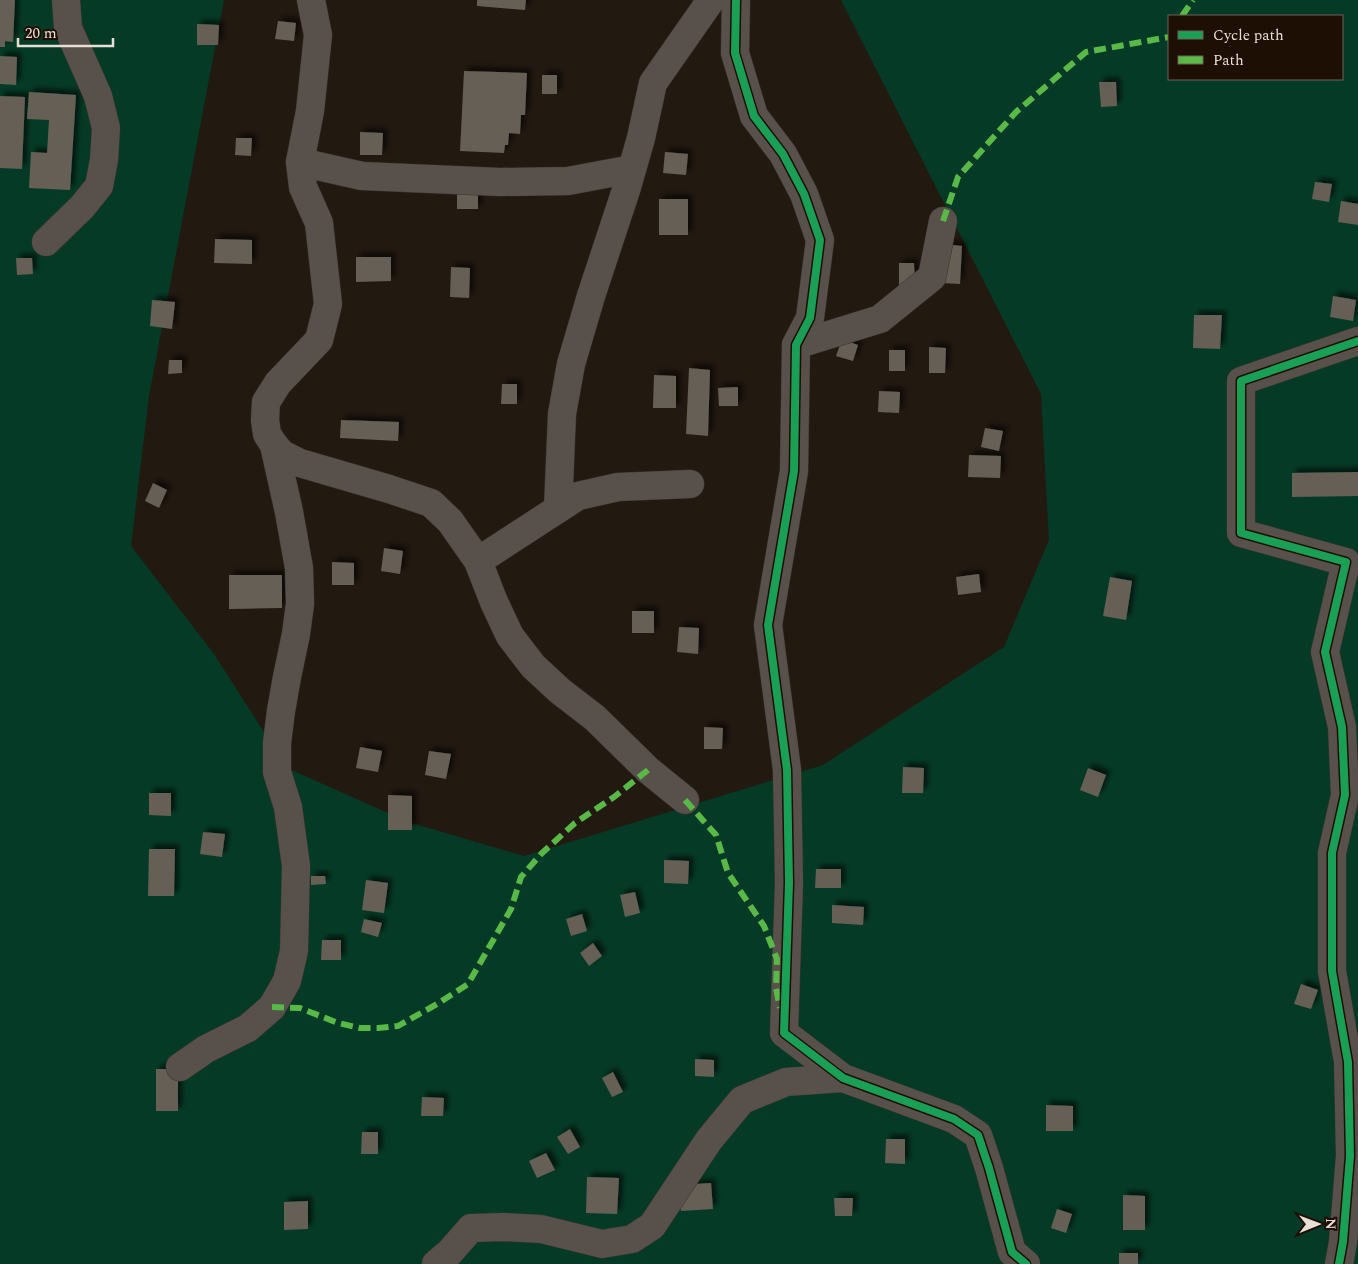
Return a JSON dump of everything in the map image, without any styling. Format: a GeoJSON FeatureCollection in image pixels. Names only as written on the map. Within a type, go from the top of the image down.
{"type":"FeatureCollection","features":[{"type":"Feature","properties":{"kind":"street"},"geometry":{"type":"LineString","coordinates":[[46,242],[82,207],[99,186],[104,160],[106,128],[98,96],[86,65],[68,28],[66,0]]}},
{"type":"Feature","properties":{"kind":"street"},"geometry":{"type":"LineString","coordinates":[[558,509],[562,414],[571,364],[632,169],[653,83],[711,0]]}},
{"type":"Feature","properties":{"kind":"street"},"geometry":{"type":"LineString","coordinates":[[736,0],[735,53],[754,116],[787,162],[804,194],[820,240],[810,318],[796,346],[794,471],[768,625],[787,770],[789,883],[784,1033],[843,1078],[954,1119],[978,1135],[1014,1260]]}},
{"type":"Feature","properties":{"kind":"street"},"geometry":{"type":"LineString","coordinates":[[314,1],[318,35],[316,70],[300,162],[303,187],[319,223],[328,304],[319,340],[278,383],[266,402],[265,420],[267,434],[282,454],[300,463],[389,489],[431,504],[450,521],[478,561],[510,636],[533,666],[560,691],[595,718],[648,770],[685,800]]}},
{"type":"Feature","properties":{"kind":"street"},"geometry":{"type":"LineString","coordinates":[[300,162],[362,176],[500,182],[568,180],[632,169]]}},
{"type":"Feature","properties":{"kind":"street"},"geometry":{"type":"LineString","coordinates":[[796,346],[880,319],[932,277],[943,221]]}},
{"type":"Feature","properties":{"kind":"street"},"geometry":{"type":"LineString","coordinates":[[1339,1264],[1354,1160],[1348,1062],[1332,971],[1332,853],[1345,795],[1343,737],[1325,652],[1346,562],[1241,533],[1241,381],[1358,341]]}},
{"type":"Feature","properties":{"kind":"street"},"geometry":{"type":"LineString","coordinates":[[180,1066],[206,1049],[248,1028],[272,1007],[287,981],[294,951],[296,866],[288,807],[277,772],[277,743],[300,604],[299,568],[290,512],[274,445]]}},
{"type":"Feature","properties":{"kind":"street"},"geometry":{"type":"LineString","coordinates":[[478,561],[578,496],[618,486],[690,484]]}},
{"type":"Feature","properties":{"kind":"street"},"geometry":{"type":"LineString","coordinates":[[436,1264],[450,1252],[471,1228],[541,1229],[602,1244],[632,1239],[652,1226],[709,1140],[742,1100],[786,1082],[843,1078]]}},
{"type":"Feature","properties":{"kind":"green space"},"geometry":{"type":"Polygon","coordinates":[[[0,0],[224,0],[149,396],[131,546],[214,654],[287,768],[408,822],[524,856],[823,765],[1004,647],[1049,540],[1041,394],[841,0],[1358,0],[1358,1264],[0,1264],[0,0]]]}},
{"type":"Feature","properties":{"kind":"building"},"geometry":{"type":"Polygon","coordinates":[[[0,0],[15,0],[13,42],[5,41],[5,47],[0,47],[0,0]]]}},
{"type":"Feature","properties":{"kind":"building"},"geometry":{"type":"Polygon","coordinates":[[[477,0],[526,0],[525,10],[477,6],[477,0]]]}},
{"type":"Feature","properties":{"kind":"building"},"geometry":{"type":"Polygon","coordinates":[[[278,21],[296,23],[294,41],[275,39],[278,21]]]}},
{"type":"Feature","properties":{"kind":"building"},"geometry":{"type":"Polygon","coordinates":[[[197,24],[219,25],[218,45],[197,45],[197,24]]]}},
{"type":"Feature","properties":{"kind":"building"},"geometry":{"type":"Polygon","coordinates":[[[0,56],[17,57],[16,85],[0,84],[0,56]]]}},
{"type":"Feature","properties":{"kind":"building"},"geometry":{"type":"Polygon","coordinates":[[[464,71],[527,73],[525,115],[521,115],[520,134],[509,133],[508,145],[505,145],[504,153],[460,151],[464,71]]]}},
{"type":"Feature","properties":{"kind":"building"},"geometry":{"type":"Polygon","coordinates":[[[542,75],[557,75],[557,94],[542,94],[542,75]]]}},
{"type":"Feature","properties":{"kind":"building"},"geometry":{"type":"Polygon","coordinates":[[[1099,82],[1116,82],[1117,106],[1101,107],[1099,82]]]}},
{"type":"Feature","properties":{"kind":"building"},"geometry":{"type":"Polygon","coordinates":[[[29,92],[76,95],[70,190],[29,188],[31,152],[47,153],[49,120],[27,119],[29,92]]]}},
{"type":"Feature","properties":{"kind":"building"},"geometry":{"type":"Polygon","coordinates":[[[0,96],[25,97],[22,169],[0,168],[0,96]]]}},
{"type":"Feature","properties":{"kind":"building"},"geometry":{"type":"Polygon","coordinates":[[[360,132],[383,133],[382,155],[360,155],[360,132]]]}},
{"type":"Feature","properties":{"kind":"building"},"geometry":{"type":"Polygon","coordinates":[[[236,138],[252,138],[251,156],[235,155],[236,138]]]}},
{"type":"Feature","properties":{"kind":"building"},"geometry":{"type":"Polygon","coordinates":[[[665,152],[688,154],[686,175],[663,173],[665,152]]]}},
{"type":"Feature","properties":{"kind":"building"},"geometry":{"type":"Polygon","coordinates":[[[1315,182],[1332,184],[1329,202],[1312,199],[1315,182]]]}},
{"type":"Feature","properties":{"kind":"building"},"geometry":{"type":"Polygon","coordinates":[[[457,190],[478,190],[478,209],[457,209],[457,190]]]}},
{"type":"Feature","properties":{"kind":"building"},"geometry":{"type":"Polygon","coordinates":[[[659,199],[688,199],[688,235],[659,235],[659,199]]]}},
{"type":"Feature","properties":{"kind":"building"},"geometry":{"type":"Polygon","coordinates":[[[1341,201],[1358,204],[1358,225],[1338,222],[1341,201]]]}},
{"type":"Feature","properties":{"kind":"building"},"geometry":{"type":"Polygon","coordinates":[[[215,239],[252,240],[252,264],[214,263],[215,239]]]}},
{"type":"Feature","properties":{"kind":"building"},"geometry":{"type":"Polygon","coordinates":[[[944,244],[962,246],[960,284],[941,283],[944,244]]]}},
{"type":"Feature","properties":{"kind":"building"},"geometry":{"type":"Polygon","coordinates":[[[356,257],[391,257],[391,281],[356,282],[356,257]]]}},
{"type":"Feature","properties":{"kind":"building"},"geometry":{"type":"Polygon","coordinates":[[[16,258],[32,258],[33,274],[17,275],[16,258]]]}},
{"type":"Feature","properties":{"kind":"building"},"geometry":{"type":"Polygon","coordinates":[[[899,263],[914,263],[915,286],[899,286],[899,263]]]}},
{"type":"Feature","properties":{"kind":"building"},"geometry":{"type":"Polygon","coordinates":[[[451,267],[470,268],[469,298],[450,297],[451,267]]]}},
{"type":"Feature","properties":{"kind":"building"},"geometry":{"type":"Polygon","coordinates":[[[1333,296],[1356,300],[1353,321],[1330,317],[1333,296]]]}},
{"type":"Feature","properties":{"kind":"building"},"geometry":{"type":"Polygon","coordinates":[[[152,300],[175,302],[172,329],[150,326],[152,300]]]}},
{"type":"Feature","properties":{"kind":"building"},"geometry":{"type":"Polygon","coordinates":[[[1194,315],[1222,315],[1220,349],[1193,348],[1194,315]]]}},
{"type":"Feature","properties":{"kind":"building"},"geometry":{"type":"Polygon","coordinates":[[[842,339],[858,345],[853,361],[836,356],[842,339]]]}},
{"type":"Feature","properties":{"kind":"building"},"geometry":{"type":"Polygon","coordinates":[[[929,347],[946,348],[945,373],[929,373],[929,347]]]}},
{"type":"Feature","properties":{"kind":"building"},"geometry":{"type":"Polygon","coordinates":[[[889,350],[905,350],[905,371],[889,371],[889,350]]]}},
{"type":"Feature","properties":{"kind":"building"},"geometry":{"type":"Polygon","coordinates":[[[169,360],[182,360],[182,373],[168,374],[169,360]]]}},
{"type":"Feature","properties":{"kind":"building"},"geometry":{"type":"Polygon","coordinates":[[[689,368],[710,370],[708,436],[686,434],[689,368]]]}},
{"type":"Feature","properties":{"kind":"building"},"geometry":{"type":"Polygon","coordinates":[[[654,375],[676,376],[676,408],[653,408],[654,375]]]}},
{"type":"Feature","properties":{"kind":"building"},"geometry":{"type":"Polygon","coordinates":[[[502,384],[517,384],[517,404],[501,404],[502,384]]]}},
{"type":"Feature","properties":{"kind":"building"},"geometry":{"type":"Polygon","coordinates":[[[738,387],[738,406],[719,406],[718,388],[738,387]]]}},
{"type":"Feature","properties":{"kind":"building"},"geometry":{"type":"Polygon","coordinates":[[[879,391],[900,392],[899,413],[878,412],[879,391]]]}},
{"type":"Feature","properties":{"kind":"building"},"geometry":{"type":"Polygon","coordinates":[[[341,420],[399,422],[398,441],[340,438],[341,420]]]}},
{"type":"Feature","properties":{"kind":"building"},"geometry":{"type":"Polygon","coordinates":[[[985,428],[1003,431],[999,451],[981,447],[985,428]]]}},
{"type":"Feature","properties":{"kind":"building"},"geometry":{"type":"Polygon","coordinates":[[[969,455],[1001,456],[1000,478],[968,477],[969,455]]]}},
{"type":"Feature","properties":{"kind":"building"},"geometry":{"type":"Polygon","coordinates":[[[1358,472],[1358,496],[1292,497],[1292,473],[1358,472]]]}},
{"type":"Feature","properties":{"kind":"building"},"geometry":{"type":"Polygon","coordinates":[[[153,483],[167,490],[159,508],[145,501],[153,483]]]}},
{"type":"Feature","properties":{"kind":"building"},"geometry":{"type":"Polygon","coordinates":[[[384,548],[403,551],[400,574],[381,571],[384,548]]]}},
{"type":"Feature","properties":{"kind":"building"},"geometry":{"type":"Polygon","coordinates":[[[332,562],[354,563],[354,585],[332,585],[332,562]]]}},
{"type":"Feature","properties":{"kind":"building"},"geometry":{"type":"Polygon","coordinates":[[[979,574],[981,592],[958,595],[956,577],[979,574]]]}},
{"type":"Feature","properties":{"kind":"building"},"geometry":{"type":"Polygon","coordinates":[[[229,575],[282,575],[282,608],[229,609],[229,575]]]}},
{"type":"Feature","properties":{"kind":"building"},"geometry":{"type":"Polygon","coordinates":[[[1110,577],[1132,581],[1126,620],[1103,616],[1110,577]]]}},
{"type":"Feature","properties":{"kind":"building"},"geometry":{"type":"Polygon","coordinates":[[[632,611],[654,611],[654,633],[632,633],[632,611]]]}},
{"type":"Feature","properties":{"kind":"building"},"geometry":{"type":"Polygon","coordinates":[[[679,627],[699,628],[698,654],[677,652],[679,627]]]}},
{"type":"Feature","properties":{"kind":"building"},"geometry":{"type":"Polygon","coordinates":[[[704,727],[723,728],[722,749],[704,749],[704,727]]]}},
{"type":"Feature","properties":{"kind":"building"},"geometry":{"type":"Polygon","coordinates":[[[360,747],[382,751],[378,772],[356,768],[360,747]]]}},
{"type":"Feature","properties":{"kind":"building"},"geometry":{"type":"Polygon","coordinates":[[[429,751],[451,754],[446,779],[425,775],[429,751]]]}},
{"type":"Feature","properties":{"kind":"building"},"geometry":{"type":"Polygon","coordinates":[[[903,767],[924,768],[923,793],[902,793],[903,767]]]}},
{"type":"Feature","properties":{"kind":"building"},"geometry":{"type":"Polygon","coordinates":[[[1088,768],[1106,775],[1098,797],[1080,790],[1088,768]]]}},
{"type":"Feature","properties":{"kind":"building"},"geometry":{"type":"Polygon","coordinates":[[[149,793],[171,793],[171,816],[149,815],[149,793]]]}},
{"type":"Feature","properties":{"kind":"building"},"geometry":{"type":"Polygon","coordinates":[[[388,795],[412,796],[412,830],[388,830],[388,795]]]}},
{"type":"Feature","properties":{"kind":"building"},"geometry":{"type":"Polygon","coordinates":[[[203,832],[225,834],[222,857],[200,854],[203,832]]]}},
{"type":"Feature","properties":{"kind":"building"},"geometry":{"type":"Polygon","coordinates":[[[149,849],[175,849],[174,896],[148,896],[149,849]]]}},
{"type":"Feature","properties":{"kind":"building"},"geometry":{"type":"Polygon","coordinates":[[[664,860],[689,861],[688,884],[664,883],[664,860]]]}},
{"type":"Feature","properties":{"kind":"building"},"geometry":{"type":"Polygon","coordinates":[[[816,869],[841,869],[841,888],[815,888],[816,869]]]}},
{"type":"Feature","properties":{"kind":"building"},"geometry":{"type":"Polygon","coordinates":[[[311,876],[325,876],[326,884],[311,885],[311,876]]]}},
{"type":"Feature","properties":{"kind":"building"},"geometry":{"type":"Polygon","coordinates":[[[366,880],[388,883],[384,913],[362,910],[366,880]]]}},
{"type":"Feature","properties":{"kind":"building"},"geometry":{"type":"Polygon","coordinates":[[[635,892],[640,913],[625,917],[620,895],[635,892]]]}},
{"type":"Feature","properties":{"kind":"building"},"geometry":{"type":"Polygon","coordinates":[[[832,905],[864,907],[863,925],[832,923],[832,905]]]}},
{"type":"Feature","properties":{"kind":"building"},"geometry":{"type":"Polygon","coordinates":[[[582,914],[587,931],[571,936],[566,919],[582,914]]]}},
{"type":"Feature","properties":{"kind":"building"},"geometry":{"type":"Polygon","coordinates":[[[364,919],[382,923],[378,937],[361,932],[364,919]]]}},
{"type":"Feature","properties":{"kind":"building"},"geometry":{"type":"Polygon","coordinates":[[[322,940],[341,940],[341,960],[321,960],[322,940]]]}},
{"type":"Feature","properties":{"kind":"building"},"geometry":{"type":"Polygon","coordinates":[[[593,943],[602,956],[589,966],[580,953],[593,943]]]}},
{"type":"Feature","properties":{"kind":"building"},"geometry":{"type":"Polygon","coordinates":[[[1301,984],[1318,990],[1311,1009],[1294,1004],[1301,984]]]}},
{"type":"Feature","properties":{"kind":"building"},"geometry":{"type":"Polygon","coordinates":[[[695,1059],[714,1060],[714,1077],[695,1076],[695,1059]]]}},
{"type":"Feature","properties":{"kind":"building"},"geometry":{"type":"Polygon","coordinates":[[[156,1069],[178,1069],[178,1111],[156,1111],[156,1069]]]}},
{"type":"Feature","properties":{"kind":"building"},"geometry":{"type":"Polygon","coordinates":[[[613,1072],[623,1092],[612,1097],[602,1078],[613,1072]]]}},
{"type":"Feature","properties":{"kind":"building"},"geometry":{"type":"Polygon","coordinates":[[[422,1097],[444,1098],[443,1116],[421,1116],[422,1097]]]}},
{"type":"Feature","properties":{"kind":"building"},"geometry":{"type":"Polygon","coordinates":[[[1046,1105],[1073,1106],[1073,1131],[1046,1131],[1046,1105]]]}},
{"type":"Feature","properties":{"kind":"building"},"geometry":{"type":"Polygon","coordinates":[[[570,1129],[580,1147],[568,1154],[557,1137],[570,1129]]]}},
{"type":"Feature","properties":{"kind":"building"},"geometry":{"type":"Polygon","coordinates":[[[362,1132],[378,1132],[378,1154],[361,1154],[362,1132]]]}},
{"type":"Feature","properties":{"kind":"building"},"geometry":{"type":"Polygon","coordinates":[[[886,1139],[905,1139],[905,1164],[885,1163],[886,1139]]]}},
{"type":"Feature","properties":{"kind":"building"},"geometry":{"type":"Polygon","coordinates":[[[546,1153],[555,1170],[537,1178],[529,1161],[546,1153]]]}},
{"type":"Feature","properties":{"kind":"building"},"geometry":{"type":"Polygon","coordinates":[[[587,1177],[619,1178],[617,1214],[586,1213],[587,1177]]]}},
{"type":"Feature","properties":{"kind":"building"},"geometry":{"type":"Polygon","coordinates":[[[711,1183],[713,1209],[681,1211],[679,1185],[711,1183]]]}},
{"type":"Feature","properties":{"kind":"building"},"geometry":{"type":"Polygon","coordinates":[[[1123,1195],[1145,1196],[1145,1230],[1123,1230],[1123,1195]]]}},
{"type":"Feature","properties":{"kind":"building"},"geometry":{"type":"Polygon","coordinates":[[[834,1198],[853,1198],[852,1216],[835,1216],[834,1198]]]}},
{"type":"Feature","properties":{"kind":"building"},"geometry":{"type":"Polygon","coordinates":[[[308,1201],[308,1229],[284,1230],[284,1202],[308,1201]]]}},
{"type":"Feature","properties":{"kind":"building"},"geometry":{"type":"Polygon","coordinates":[[[1057,1209],[1072,1214],[1066,1233],[1051,1228],[1057,1209]]]}},
{"type":"Feature","properties":{"kind":"building"},"geometry":{"type":"Polygon","coordinates":[[[1119,1253],[1138,1253],[1138,1264],[1119,1264],[1119,1253]]]}},
{"type":"Feature","properties":{"kind":"marked path"},"geometry":{"type":"LineString","coordinates":[[1183,15],[1193,0]]}},
{"type":"Feature","properties":{"kind":"marked path"},"geometry":{"type":"LineString","coordinates":[[943,221],[958,177],[1016,112],[1086,52],[1168,37]]}},
{"type":"Feature","properties":{"kind":"marked path"},"geometry":{"type":"LineString","coordinates":[[272,1007],[300,1008],[338,1023],[360,1028],[378,1028],[398,1026],[437,1004],[468,984],[511,909],[521,877],[542,853],[575,823],[614,797],[648,770]]}},
{"type":"Feature","properties":{"kind":"marked path"},"geometry":{"type":"LineString","coordinates":[[685,800],[716,835],[728,873],[764,926],[777,959],[776,988],[780,1008]]}},
{"type":"Feature","properties":{"kind":"cycle path"},"geometry":{"type":"LineString","coordinates":[[736,0],[735,53],[754,116],[783,154],[804,194],[820,240],[810,318],[796,345],[794,471],[768,625],[787,770],[789,883],[784,1033],[843,1078],[954,1119],[978,1135],[1012,1252],[1026,1264]]}},
{"type":"Feature","properties":{"kind":"cycle path"},"geometry":{"type":"LineString","coordinates":[[1339,1264],[1343,1242],[1350,1156],[1348,1062],[1332,971],[1332,853],[1345,795],[1342,727],[1325,652],[1346,562],[1241,533],[1241,381],[1358,341]]}}]}
